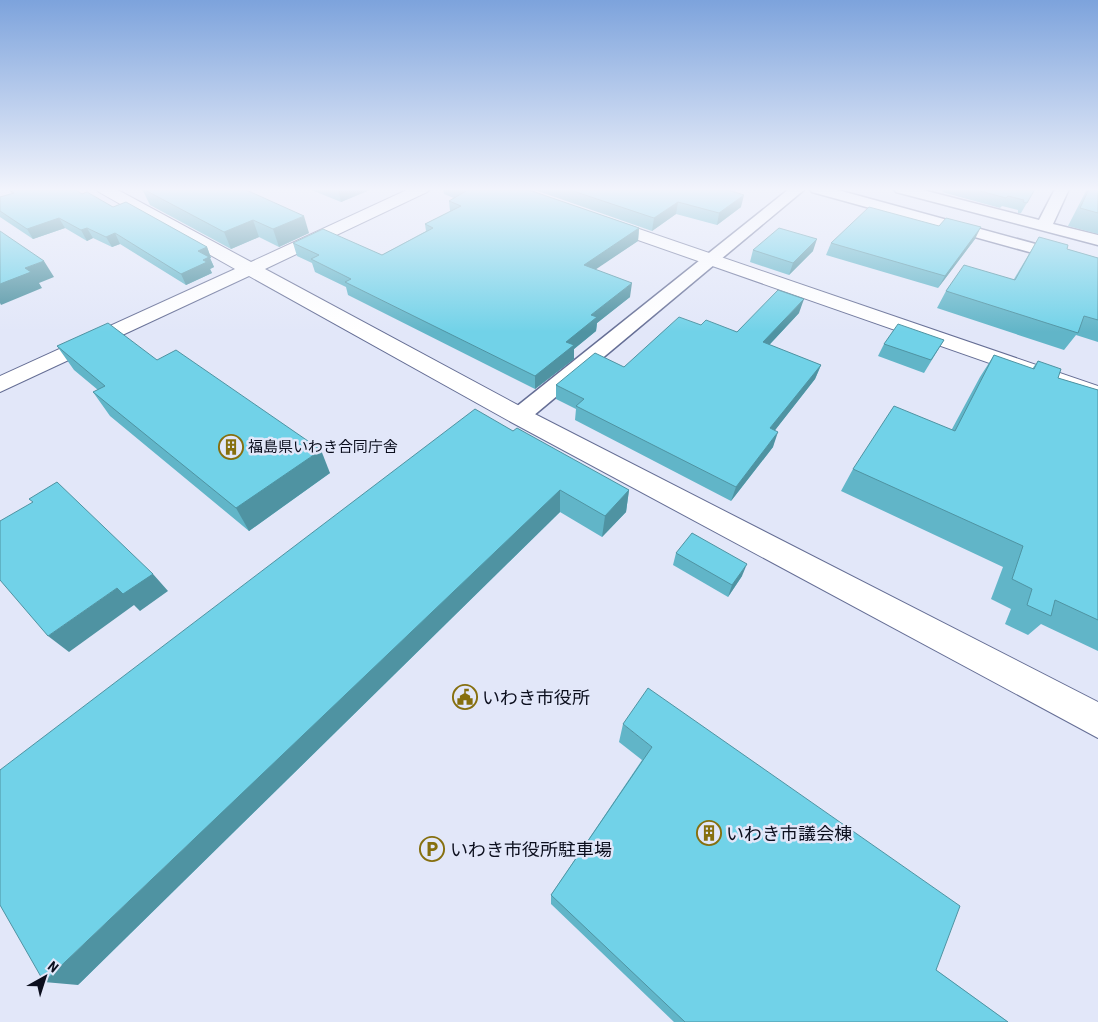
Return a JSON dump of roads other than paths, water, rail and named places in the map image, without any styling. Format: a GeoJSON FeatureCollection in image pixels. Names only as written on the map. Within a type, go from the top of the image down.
{"type":"FeatureCollection","features":[{"type":"Feature","properties":{"kind":"street"},"geometry":{"type":"LineString","coordinates":[[190,237],[519,416],[1098,721]]}},
{"type":"Feature","properties":{"kind":"street"},"geometry":{"type":"LineString","coordinates":[[0,385],[321,237]]}},
{"type":"Feature","properties":{"kind":"street"},"geometry":{"type":"LineString","coordinates":[[645,237],[1098,394]]}},
{"type":"Feature","properties":{"kind":"street"},"geometry":{"type":"LineString","coordinates":[[519,416],[740,237]]}},
{"type":"Feature","properties":{"kind":"street"},"geometry":{"type":"LineString","coordinates":[[991,237],[1098,266]]}},
{"type":"Feature","properties":{"kind":"street"},"geometry":{"type":"LineString","coordinates":[[1085,237],[1098,240]]}},
{"type":"Feature","properties":{"kind":"place","name":"福島県いわき合同庁舎"},"geometry":{"type":"Point","coordinates":[231,447]}},
{"type":"Feature","properties":{"kind":"place","name":"いわき市役所"},"geometry":{"type":"Point","coordinates":[465,697]}},
{"type":"Feature","properties":{"kind":"place","name":"いわき市議会棟"},"geometry":{"type":"Point","coordinates":[709,833]}},
{"type":"Feature","properties":{"kind":"place","name":"いわき市役所駐車場"},"geometry":{"type":"Point","coordinates":[432,849]}}]}
